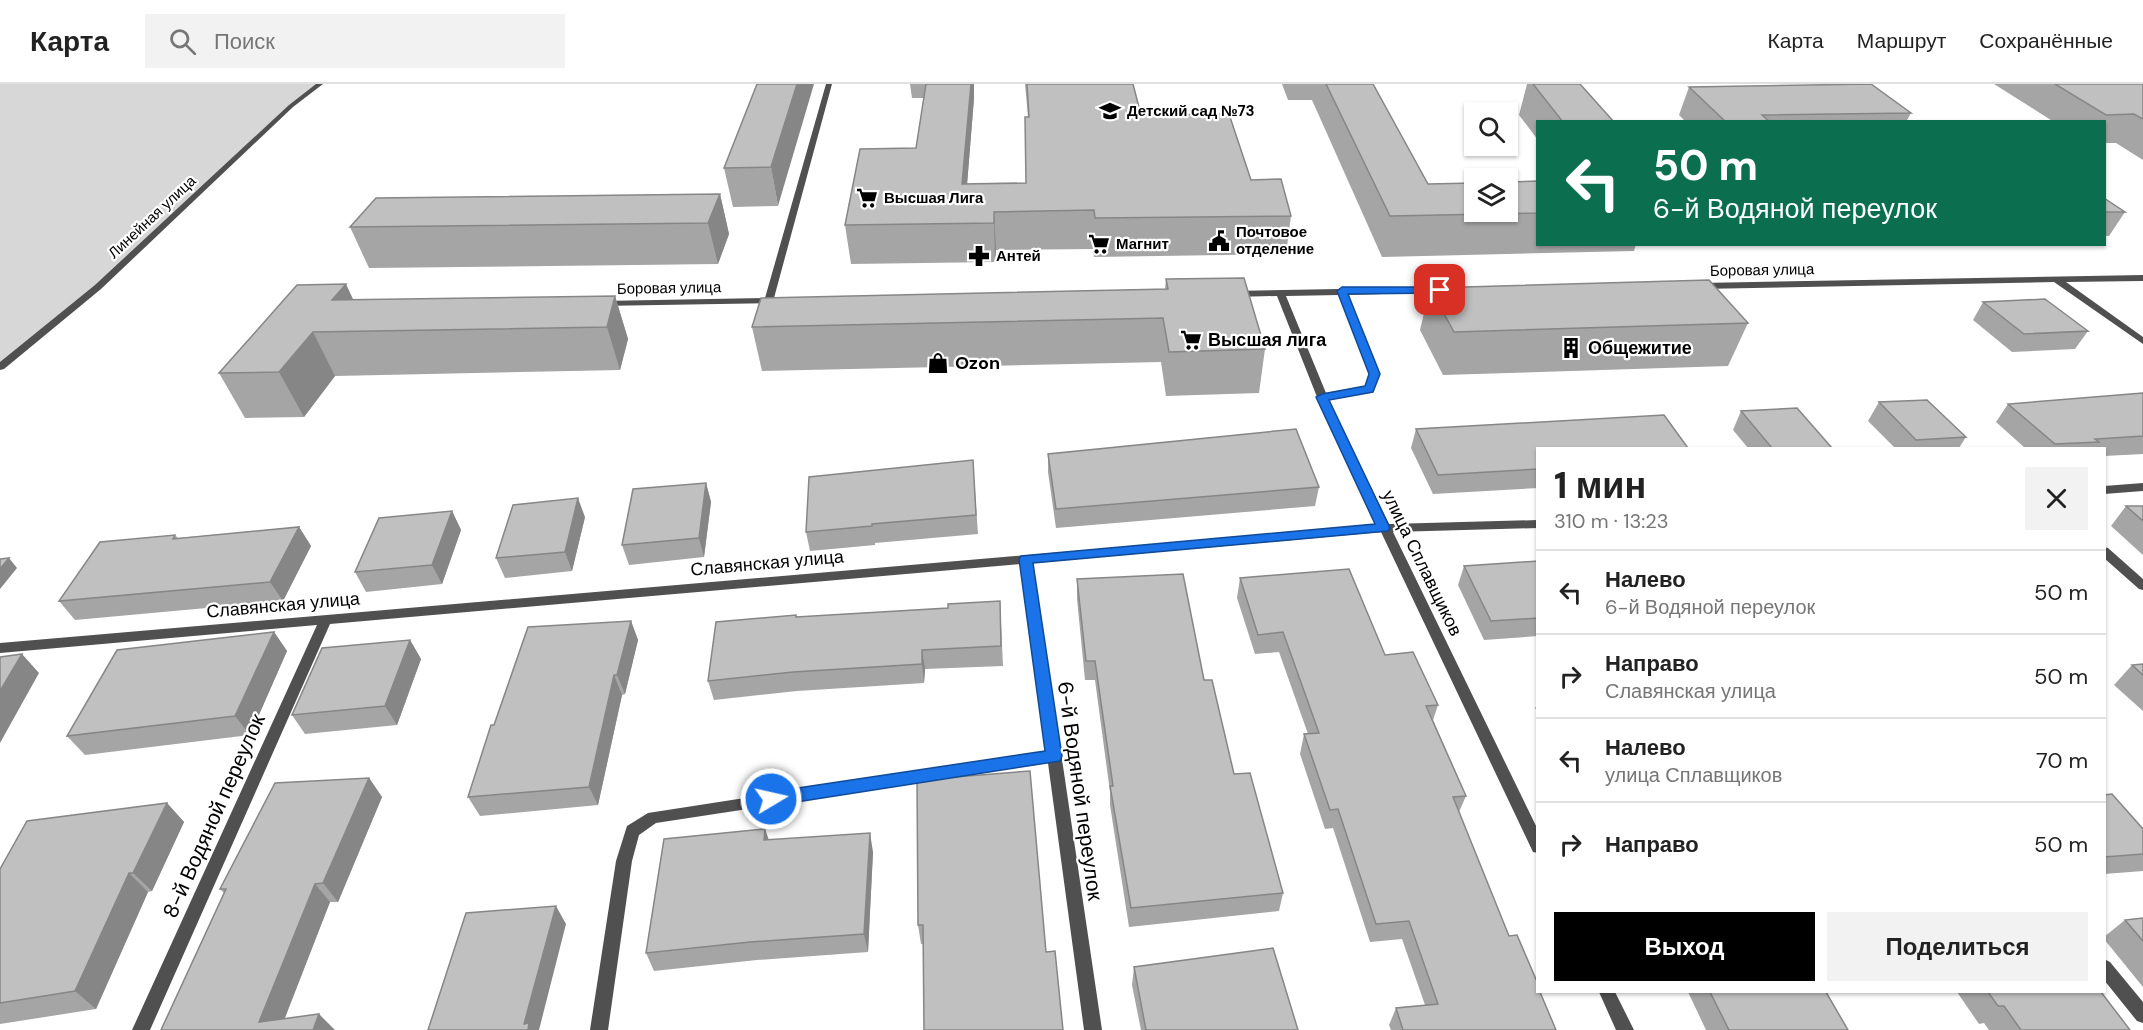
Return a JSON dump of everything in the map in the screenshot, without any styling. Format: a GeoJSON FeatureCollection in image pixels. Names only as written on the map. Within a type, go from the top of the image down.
{"type":"FeatureCollection","features":[{"type":"Feature","properties":{"kind":"street","name":"Линейная улица"},"geometry":{"type":"LineString","coordinates":[[0,367],[98,287],[291,106],[320,84]]}},
{"type":"Feature","properties":{"kind":"street"},"geometry":{"type":"LineString","coordinates":[[769,302],[830,84]]}},
{"type":"Feature","properties":{"kind":"street","name":"Боровая улица"},"geometry":{"type":"LineString","coordinates":[[1693,286],[2143,278]]}},
{"type":"Feature","properties":{"kind":"street"},"geometry":{"type":"LineString","coordinates":[[2057,280],[2143,341]]}},
{"type":"Feature","properties":{"kind":"street"},"geometry":{"type":"LineString","coordinates":[[1220,294],[1454,290]]}},
{"type":"Feature","properties":{"kind":"street"},"geometry":{"type":"LineString","coordinates":[[1322,397],[1369,389],[1375,374],[1342,291]]}},
{"type":"Feature","properties":{"kind":"street","name":"улица Сплавщиков"},"geometry":{"type":"LineString","coordinates":[[1280,293],[1322,397],[1536,844]]}},
{"type":"Feature","properties":{"kind":"street","name":"Боровая улица"},"geometry":{"type":"LineString","coordinates":[[591,304],[781,301]]}},
{"type":"Feature","properties":{"kind":"street"},"geometry":{"type":"LineString","coordinates":[[2106,490],[2143,487]]}},
{"type":"Feature","properties":{"kind":"street","name":"Славянская улица"},"geometry":{"type":"LineString","coordinates":[[0,648],[1384,528],[1536,524]]}},
{"type":"Feature","properties":{"kind":"street"},"geometry":{"type":"LineString","coordinates":[[2106,553],[2143,586]]}},
{"type":"Feature","properties":{"kind":"street","name":"6-й Водяной переулок"},"geometry":{"type":"LineString","coordinates":[[1026,559],[1093,1030]]}},
{"type":"Feature","properties":{"kind":"street","name":"8-й Водяной переулок"},"geometry":{"type":"LineString","coordinates":[[141,1030],[326,619]]}},
{"type":"Feature","properties":{"kind":"street"},"geometry":{"type":"LineString","coordinates":[[599,1030],[624,861],[632,831],[653,817],[1054,756]]}},
{"type":"Feature","properties":{"kind":"street"},"geometry":{"type":"LineString","coordinates":[[2106,969],[2143,1015]]}},
{"type":"Feature","properties":{"kind":"street"},"geometry":{"type":"LineString","coordinates":[[1607,993],[1625,1030]]}},
{"type":"Feature","properties":{"kind":"shaded area"},"geometry":{"type":"Polygon","coordinates":[[[0,84],[320,84],[291,106],[98,287],[0,367],[0,84]]]}},
{"type":"Feature","properties":{"kind":"building"},"geometry":{"type":"Polygon","coordinates":[[[757,84],[797,84],[771,167],[724,168],[757,84]]]}},
{"type":"Feature","properties":{"kind":"building"},"geometry":{"type":"Polygon","coordinates":[[[926,84],[971,84],[962,184],[1026,183],[1025,117],[1029,117],[1027,84],[1133,84],[1141,115],[1229,114],[1251,180],[1281,179],[1291,216],[1095,218],[1094,210],[994,212],[994,223],[845,225],[860,149],[916,148],[926,84]]]}},
{"type":"Feature","properties":{"kind":"building"},"geometry":{"type":"Polygon","coordinates":[[[1326,84],[1373,84],[1428,184],[1464,183],[1464,214],[1390,216],[1326,84]]]}},
{"type":"Feature","properties":{"kind":"building"},"geometry":{"type":"Polygon","coordinates":[[[1533,84],[1580,84],[1612,120],[1561,120],[1533,84]]]}},
{"type":"Feature","properties":{"kind":"building"},"geometry":{"type":"Polygon","coordinates":[[[1871,84],[1911,113],[1762,115],[1768,120],[1724,120],[1689,87],[1871,84]]]}},
{"type":"Feature","properties":{"kind":"building"},"geometry":{"type":"Polygon","coordinates":[[[2055,84],[2143,84],[2143,119],[2134,114],[2106,115],[2055,84]]]}},
{"type":"Feature","properties":{"kind":"building"},"geometry":{"type":"Polygon","coordinates":[[[1536,181],[1536,213],[1518,213],[1518,182],[1536,181]]]}},
{"type":"Feature","properties":{"kind":"building"},"geometry":{"type":"Polygon","coordinates":[[[720,194],[708,223],[350,227],[376,198],[720,194]]]}},
{"type":"Feature","properties":{"kind":"building"},"geometry":{"type":"Polygon","coordinates":[[[2106,199],[2125,212],[2106,212],[2106,199]]]}},
{"type":"Feature","properties":{"kind":"building"},"geometry":{"type":"Polygon","coordinates":[[[1244,278],[1265,349],[1169,352],[1163,318],[752,327],[761,298],[1168,289],[1166,279],[1244,278]]]}},
{"type":"Feature","properties":{"kind":"building"},"geometry":{"type":"Polygon","coordinates":[[[1709,280],[1748,323],[1454,332],[1430,288],[1709,280]]]}},
{"type":"Feature","properties":{"kind":"building"},"geometry":{"type":"Polygon","coordinates":[[[346,284],[332,300],[615,296],[607,327],[313,332],[279,372],[219,373],[297,285],[346,284]]]}},
{"type":"Feature","properties":{"kind":"building"},"geometry":{"type":"Polygon","coordinates":[[[2045,299],[2088,331],[2024,334],[1983,302],[2045,299]]]}},
{"type":"Feature","properties":{"kind":"building"},"geometry":{"type":"Polygon","coordinates":[[[2143,393],[2143,436],[2095,439],[2099,442],[2055,444],[2008,404],[2143,393]]]}},
{"type":"Feature","properties":{"kind":"building"},"geometry":{"type":"Polygon","coordinates":[[[1927,400],[1966,437],[1916,440],[1879,402],[1927,400]]]}},
{"type":"Feature","properties":{"kind":"building"},"geometry":{"type":"Polygon","coordinates":[[[1797,408],[1831,447],[1771,447],[1741,411],[1797,408]]]}},
{"type":"Feature","properties":{"kind":"building"},"geometry":{"type":"Polygon","coordinates":[[[1664,415],[1687,447],[1536,447],[1536,469],[1438,475],[1416,429],[1664,415]]]}},
{"type":"Feature","properties":{"kind":"building"},"geometry":{"type":"Polygon","coordinates":[[[1296,429],[1319,487],[1056,509],[1048,454],[1296,429]]]}},
{"type":"Feature","properties":{"kind":"building"},"geometry":{"type":"Polygon","coordinates":[[[973,460],[976,515],[806,532],[809,477],[973,460]]]}},
{"type":"Feature","properties":{"kind":"building"},"geometry":{"type":"Polygon","coordinates":[[[706,483],[699,538],[622,545],[633,489],[706,483]]]}},
{"type":"Feature","properties":{"kind":"building"},"geometry":{"type":"Polygon","coordinates":[[[578,498],[565,552],[496,558],[513,505],[578,498]]]}},
{"type":"Feature","properties":{"kind":"building"},"geometry":{"type":"Polygon","coordinates":[[[2126,506],[2143,506],[2143,521],[2126,506]]]}},
{"type":"Feature","properties":{"kind":"building"},"geometry":{"type":"Polygon","coordinates":[[[452,511],[432,565],[355,572],[379,518],[452,511]]]}},
{"type":"Feature","properties":{"kind":"building"},"geometry":{"type":"Polygon","coordinates":[[[299,527],[270,582],[59,601],[100,542],[175,535],[173,539],[299,527]]]}},
{"type":"Feature","properties":{"kind":"building"},"geometry":{"type":"Polygon","coordinates":[[[9,558],[0,569],[0,559],[9,558]]]}},
{"type":"Feature","properties":{"kind":"building"},"geometry":{"type":"Polygon","coordinates":[[[1536,561],[1536,618],[1491,621],[1464,566],[1536,561]]]}},
{"type":"Feature","properties":{"kind":"building"},"geometry":{"type":"Polygon","coordinates":[[[1349,569],[1385,655],[1413,652],[1438,705],[1426,706],[1466,796],[1453,797],[1509,936],[1517,935],[1536,979],[1536,993],[1540,993],[1556,1030],[1403,1030],[1396,1008],[1438,1004],[1409,921],[1376,924],[1338,809],[1330,810],[1304,734],[1319,733],[1283,632],[1258,635],[1240,578],[1349,569]]]}},
{"type":"Feature","properties":{"kind":"building"},"geometry":{"type":"Polygon","coordinates":[[[1183,574],[1204,680],[1212,680],[1234,774],[1250,773],[1283,893],[1131,908],[1110,786],[1113,786],[1095,661],[1086,661],[1077,579],[1183,574]]]}},
{"type":"Feature","properties":{"kind":"building"},"geometry":{"type":"Polygon","coordinates":[[[1000,601],[1001,646],[922,650],[922,664],[793,672],[708,681],[716,622],[796,615],[796,617],[948,608],[948,604],[1000,601]]]}},
{"type":"Feature","properties":{"kind":"building"},"geometry":{"type":"Polygon","coordinates":[[[631,621],[617,675],[614,675],[589,787],[468,797],[491,725],[494,725],[528,627],[631,621]]]}},
{"type":"Feature","properties":{"kind":"building"},"geometry":{"type":"Polygon","coordinates":[[[274,632],[235,716],[67,736],[117,650],[274,632]]]}},
{"type":"Feature","properties":{"kind":"building"},"geometry":{"type":"Polygon","coordinates":[[[410,640],[385,706],[292,715],[322,648],[410,640]]]}},
{"type":"Feature","properties":{"kind":"building"},"geometry":{"type":"Polygon","coordinates":[[[22,654],[0,691],[0,657],[22,654]]]}},
{"type":"Feature","properties":{"kind":"building"},"geometry":{"type":"Polygon","coordinates":[[[2143,664],[2143,675],[2132,665],[2143,664]]]}},
{"type":"Feature","properties":{"kind":"building"},"geometry":{"type":"Polygon","coordinates":[[[1030,771],[1046,952],[1055,951],[1063,1030],[924,1030],[923,925],[918,925],[917,780],[1030,771]]]}},
{"type":"Feature","properties":{"kind":"building"},"geometry":{"type":"Polygon","coordinates":[[[369,778],[323,883],[315,884],[259,1022],[319,1014],[313,1030],[161,1030],[226,889],[220,889],[275,783],[369,778]]]}},
{"type":"Feature","properties":{"kind":"building"},"geometry":{"type":"Polygon","coordinates":[[[2112,794],[2143,829],[2143,854],[2106,857],[2106,795],[2112,794]]]}},
{"type":"Feature","properties":{"kind":"building"},"geometry":{"type":"Polygon","coordinates":[[[167,803],[133,873],[129,873],[75,991],[0,1003],[0,869],[27,821],[167,803]]]}},
{"type":"Feature","properties":{"kind":"building"},"geometry":{"type":"Polygon","coordinates":[[[765,829],[764,840],[870,833],[864,934],[750,942],[646,953],[664,839],[765,829]]]}},
{"type":"Feature","properties":{"kind":"building"},"geometry":{"type":"Polygon","coordinates":[[[556,906],[524,1024],[529,1023],[528,1030],[428,1030],[466,913],[556,906]]]}},
{"type":"Feature","properties":{"kind":"building"},"geometry":{"type":"Polygon","coordinates":[[[2143,918],[2143,941],[2125,920],[2143,918]]]}},
{"type":"Feature","properties":{"kind":"building"},"geometry":{"type":"Polygon","coordinates":[[[1273,948],[1298,1030],[1146,1030],[1134,967],[1273,948]]]}},
{"type":"Feature","properties":{"kind":"building"},"geometry":{"type":"Polygon","coordinates":[[[1710,993],[1827,993],[1848,1030],[1729,1030],[1710,993]]]}},
{"type":"Feature","properties":{"kind":"building"},"geometry":{"type":"Polygon","coordinates":[[[1989,993],[2102,993],[2130,1030],[2021,1030],[2004,1006],[1998,1006],[1989,993]]]}},
{"type":"Feature","properties":{"kind":"place","name":"Детский сад №73"},"geometry":{"type":"Point","coordinates":[1110,111]}},
{"type":"Feature","properties":{"kind":"place","name":"Высшая Лига"},"geometry":{"type":"Point","coordinates":[867,198]}},
{"type":"Feature","properties":{"kind":"place","name":"Почтовое отделение"},"geometry":{"type":"Point","coordinates":[1219,241]}},
{"type":"Feature","properties":{"kind":"place","name":"Магнит"},"geometry":{"type":"Point","coordinates":[1099,244]}},
{"type":"Feature","properties":{"kind":"place","name":"Антей"},"geometry":{"type":"Point","coordinates":[979,256]}},
{"type":"Feature","properties":{"kind":"place","name":"Высшая лига"},"geometry":{"type":"Point","coordinates":[1191,340]}},
{"type":"Feature","properties":{"kind":"place","name":"Общежитие"},"geometry":{"type":"Point","coordinates":[1571,348]}},
{"type":"Feature","properties":{"kind":"place","name":"Ozon"},"geometry":{"type":"Point","coordinates":[938,363]}},
{"type":"Feature","properties":{"kind":"route"},"geometry":{"type":"LineString","coordinates":[[771,799],[1054,756],[1026,559],[1384,528],[1322,397],[1369,389],[1375,374],[1342,291],[1440,290]]}}]}
